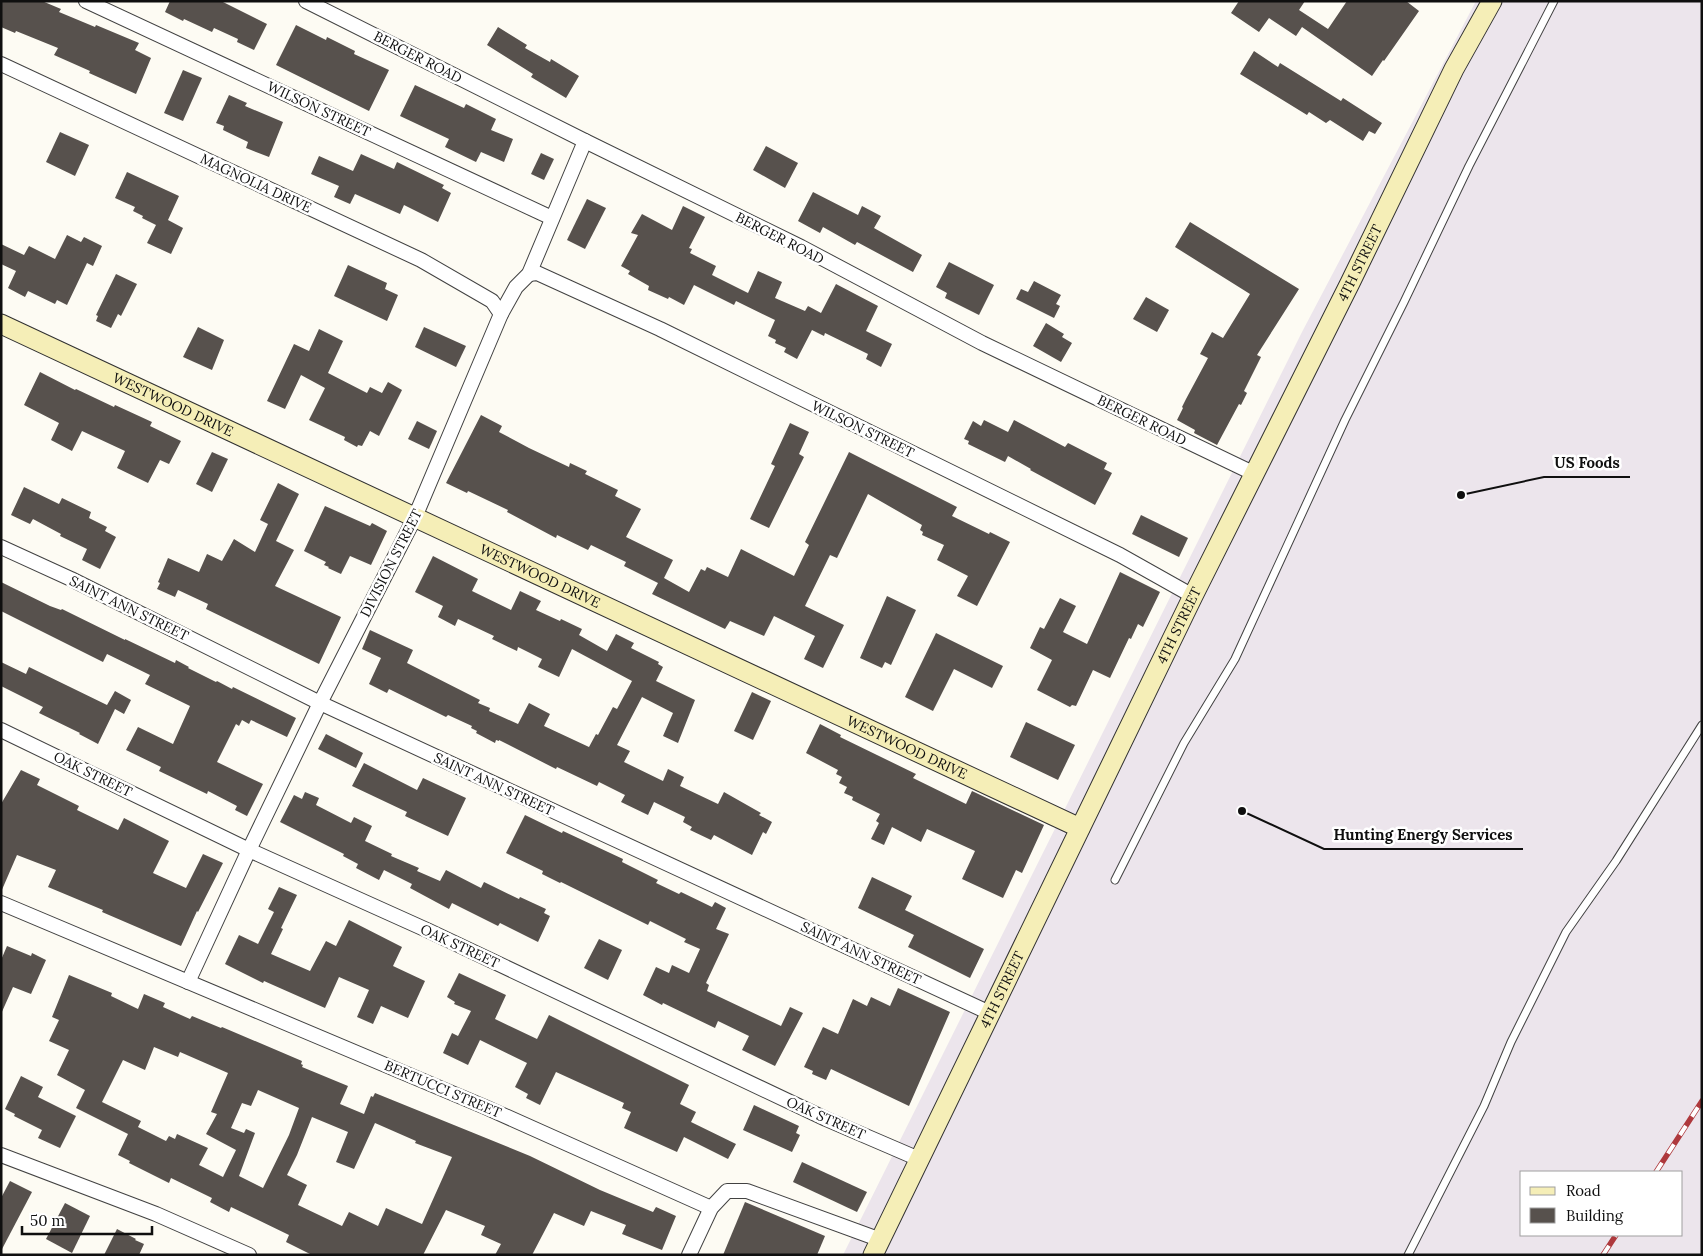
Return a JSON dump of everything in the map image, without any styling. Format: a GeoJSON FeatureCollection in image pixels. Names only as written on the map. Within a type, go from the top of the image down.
{"type":"FeatureCollection","features":[{"type":"Feature","properties":{"kind":"main road","name":"4TH STREET"},"geometry":{"type":"LineString","coordinates":[[877,1247],[1193,596],[1350,283],[1454,69],[1492,1]]}},
{"type":"Feature","properties":{"kind":"main road","name":"WESTWOOD DRIVE"},"geometry":{"type":"LineString","coordinates":[[1,324],[1080,828]]}},
{"type":"Feature","properties":{"kind":"street","name":"WILSON STREET"},"geometry":{"type":"LineString","coordinates":[[86,1],[552,218]]}},
{"type":"Feature","properties":{"kind":"street","name":"BERGER ROAD"},"geometry":{"type":"LineString","coordinates":[[306,1],[801,248],[982,343],[1254,474]]}},
{"type":"Feature","properties":{"kind":"street","name":"MAGNOLIA DRIVE"},"geometry":{"type":"LineString","coordinates":[[1,64],[421,260],[492,301],[502,314]]}},
{"type":"Feature","properties":{"kind":"street","name":"DIVISION STREET"},"geometry":{"type":"LineString","coordinates":[[188,982],[320,703],[415,517],[502,314],[516,286],[529,274],[585,141]]}},
{"type":"Feature","properties":{"kind":"street","name":"WILSON STREET"},"geometry":{"type":"LineString","coordinates":[[529,274],[537,273],[660,329],[1120,556],[1193,596]]}},
{"type":"Feature","properties":{"kind":"street","name":"SAINT ANN STREET"},"geometry":{"type":"LineString","coordinates":[[1,547],[71,579],[320,703],[990,1012]]}},
{"type":"Feature","properties":{"kind":"street","name":"OAK STREET"},"geometry":{"type":"LineString","coordinates":[[1,730],[249,850],[429,931],[826,1119],[919,1159]]}},
{"type":"Feature","properties":{"kind":"street","name":"BERTUCCI STREET"},"geometry":{"type":"LineString","coordinates":[[1,903],[485,1106],[711,1208]]}},
{"type":"Feature","properties":{"kind":"street"},"geometry":{"type":"LineString","coordinates":[[1,1155],[156,1214],[248,1255]]}},
{"type":"Feature","properties":{"kind":"street"},"geometry":{"type":"LineString","coordinates":[[689,1255],[711,1208],[727,1190],[747,1191],[877,1247]]}},
{"type":"Feature","properties":{"kind":"lane"},"geometry":{"type":"LineString","coordinates":[[1115,880],[1184,743],[1235,659],[1345,420],[1469,166],[1554,1]]}},
{"type":"Feature","properties":{"kind":"lane"},"geometry":{"type":"LineString","coordinates":[[1408,1255],[1484,1106],[1511,1042],[1566,932],[1616,860],[1702,725]]}},
{"type":"Feature","properties":{"kind":"shaded area"},"geometry":{"type":"Polygon","coordinates":[[[1476,1],[1702,1],[1702,1255],[843,1255],[1302,332],[1476,1]]]}},
{"type":"Feature","properties":{"kind":"building"},"geometry":{"type":"Polygon","coordinates":[[[1,1],[42,1],[61,9],[59,12],[139,43],[135,50],[151,58],[136,94],[54,55],[58,48],[1,27],[1,1]]]}},
{"type":"Feature","properties":{"kind":"building"},"geometry":{"type":"Polygon","coordinates":[[[170,1],[221,1],[267,24],[254,50],[237,42],[238,39],[214,28],[212,32],[165,12],[170,1]]]}},
{"type":"Feature","properties":{"kind":"building"},"geometry":{"type":"Polygon","coordinates":[[[1239,1],[1305,1],[1299,10],[1328,29],[1347,1],[1406,1],[1419,11],[1372,76],[1302,27],[1296,36],[1269,18],[1259,32],[1231,13],[1239,1]]]}},
{"type":"Feature","properties":{"kind":"building"},"geometry":{"type":"Polygon","coordinates":[[[296,25],[326,40],[327,37],[355,51],[354,54],[389,70],[369,111],[276,65],[296,25]]]}},
{"type":"Feature","properties":{"kind":"building"},"geometry":{"type":"Polygon","coordinates":[[[498,27],[527,45],[525,48],[550,62],[551,59],[579,76],[566,98],[531,77],[533,74],[487,45],[498,27]]]}},
{"type":"Feature","properties":{"kind":"building"},"geometry":{"type":"Polygon","coordinates":[[[1254,51],[1278,67],[1280,63],[1341,101],[1343,98],[1382,123],[1375,134],[1369,131],[1363,141],[1330,120],[1326,123],[1309,112],[1307,115],[1240,74],[1254,51]]]}},
{"type":"Feature","properties":{"kind":"building"},"geometry":{"type":"Polygon","coordinates":[[[183,70],[202,78],[183,121],[164,113],[183,70]]]}},
{"type":"Feature","properties":{"kind":"building"},"geometry":{"type":"Polygon","coordinates":[[[415,85],[464,108],[466,104],[496,119],[491,130],[513,139],[504,162],[481,152],[476,162],[445,147],[449,139],[400,116],[415,85]]]}},
{"type":"Feature","properties":{"kind":"building"},"geometry":{"type":"Polygon","coordinates":[[[229,95],[247,103],[245,106],[283,122],[269,157],[246,148],[248,142],[223,130],[224,126],[216,123],[229,95]]]}},
{"type":"Feature","properties":{"kind":"building"},"geometry":{"type":"Polygon","coordinates":[[[60,132],[89,145],[75,176],[46,162],[60,132]]]}},
{"type":"Feature","properties":{"kind":"building"},"geometry":{"type":"Polygon","coordinates":[[[766,146],[798,163],[785,188],[753,170],[766,146]]]}},
{"type":"Feature","properties":{"kind":"building"},"geometry":{"type":"Polygon","coordinates":[[[541,153],[554,159],[544,180],[531,174],[541,153]]]}},
{"type":"Feature","properties":{"kind":"building"},"geometry":{"type":"Polygon","coordinates":[[[361,154],[394,169],[397,162],[444,185],[442,188],[451,193],[438,222],[404,205],[400,214],[355,194],[350,204],[334,197],[339,186],[311,174],[319,156],[353,171],[361,154]]]}},
{"type":"Feature","properties":{"kind":"building"},"geometry":{"type":"Polygon","coordinates":[[[127,172],[179,196],[168,220],[183,228],[171,254],[147,243],[156,225],[133,211],[135,207],[115,198],[127,172]]]}},
{"type":"Feature","properties":{"kind":"building"},"geometry":{"type":"Polygon","coordinates":[[[813,192],[858,215],[862,206],[881,216],[874,228],[922,255],[913,272],[857,242],[855,245],[823,227],[820,233],[798,221],[813,192]]]}},
{"type":"Feature","properties":{"kind":"building"},"geometry":{"type":"Polygon","coordinates":[[[587,199],[606,208],[585,249],[567,240],[587,199]]]}},
{"type":"Feature","properties":{"kind":"building"},"geometry":{"type":"Polygon","coordinates":[[[683,206],[705,217],[689,248],[692,249],[690,253],[716,266],[712,275],[748,293],[758,271],[782,282],[775,298],[805,311],[808,306],[821,313],[836,284],[878,306],[866,331],[892,344],[881,367],[866,359],[868,354],[825,333],[824,336],[812,330],[797,359],[784,352],[786,348],[775,343],[776,340],[768,336],[775,320],[736,301],[734,305],[694,285],[684,305],[669,297],[668,299],[648,290],[649,286],[628,274],[630,271],[621,266],[638,235],[631,233],[642,214],[672,230],[683,206]]]}},
{"type":"Feature","properties":{"kind":"building"},"geometry":{"type":"Polygon","coordinates":[[[1190,222],[1299,289],[1257,355],[1261,357],[1244,391],[1247,393],[1217,445],[1194,433],[1195,430],[1177,420],[1208,358],[1200,354],[1212,332],[1223,338],[1250,294],[1175,247],[1190,222]]]}},
{"type":"Feature","properties":{"kind":"building"},"geometry":{"type":"Polygon","coordinates":[[[67,235],[81,242],[84,237],[102,246],[93,266],[87,263],[67,305],[57,300],[55,304],[28,291],[25,297],[8,288],[16,271],[1,264],[1,244],[24,255],[29,246],[55,259],[67,235]]]}},
{"type":"Feature","properties":{"kind":"building"},"geometry":{"type":"Polygon","coordinates":[[[949,262],[994,285],[979,315],[945,298],[947,293],[936,287],[949,262]]]}},
{"type":"Feature","properties":{"kind":"building"},"geometry":{"type":"Polygon","coordinates":[[[348,265],[387,283],[385,289],[398,295],[387,321],[334,296],[348,265]]]}},
{"type":"Feature","properties":{"kind":"building"},"geometry":{"type":"Polygon","coordinates":[[[116,274],[137,284],[121,316],[118,314],[111,328],[96,321],[98,316],[96,315],[116,274]]]}},
{"type":"Feature","properties":{"kind":"building"},"geometry":{"type":"Polygon","coordinates":[[[1034,281],[1061,295],[1056,304],[1060,306],[1054,318],[1016,299],[1021,289],[1028,292],[1034,281]]]}},
{"type":"Feature","properties":{"kind":"building"},"geometry":{"type":"Polygon","coordinates":[[[1146,297],[1169,310],[1157,332],[1133,319],[1146,297]]]}},
{"type":"Feature","properties":{"kind":"building"},"geometry":{"type":"Polygon","coordinates":[[[1046,323],[1064,334],[1062,337],[1072,343],[1061,362],[1033,346],[1046,323]]]}},
{"type":"Feature","properties":{"kind":"building"},"geometry":{"type":"Polygon","coordinates":[[[198,327],[224,340],[212,370],[183,357],[198,327]]]}},
{"type":"Feature","properties":{"kind":"building"},"geometry":{"type":"Polygon","coordinates":[[[424,327],[466,346],[456,367],[415,347],[424,327]]]}},
{"type":"Feature","properties":{"kind":"building"},"geometry":{"type":"Polygon","coordinates":[[[319,329],[343,341],[328,373],[367,393],[370,387],[382,393],[388,382],[402,390],[379,436],[370,431],[362,446],[358,445],[357,447],[344,440],[345,437],[309,420],[325,388],[301,375],[285,409],[267,401],[294,344],[309,351],[319,329]]]}},
{"type":"Feature","properties":{"kind":"building"},"geometry":{"type":"Polygon","coordinates":[[[40,372],[75,390],[152,422],[150,426],[181,441],[169,464],[160,460],[148,483],[117,468],[125,451],[82,431],[72,451],[51,440],[59,423],[24,405],[40,372]]]}},
{"type":"Feature","properties":{"kind":"building"},"geometry":{"type":"Polygon","coordinates":[[[481,415],[502,426],[499,432],[569,467],[570,463],[587,471],[585,474],[618,490],[615,496],[641,509],[626,537],[673,560],[664,578],[689,592],[701,569],[705,571],[707,567],[728,577],[741,549],[794,576],[809,545],[805,542],[849,452],[957,507],[952,516],[1010,542],[977,606],[957,596],[968,576],[937,560],[944,545],[922,535],[923,532],[920,530],[922,525],[868,494],[837,558],[830,555],[805,606],[844,625],[823,668],[804,659],[815,636],[774,616],[764,636],[730,621],[725,629],[652,594],[658,583],[624,566],[626,562],[591,545],[588,550],[557,535],[556,538],[507,512],[508,510],[446,483],[481,415]]]}},
{"type":"Feature","properties":{"kind":"building"},"geometry":{"type":"Polygon","coordinates":[[[984,420],[1008,432],[1014,420],[1065,447],[1068,443],[1107,463],[1104,469],[1112,473],[1095,505],[1008,456],[1005,462],[968,444],[969,441],[964,439],[973,421],[981,426],[984,420]]]}},
{"type":"Feature","properties":{"kind":"building"},"geometry":{"type":"Polygon","coordinates":[[[417,421],[437,431],[429,449],[408,439],[417,421]]]}},
{"type":"Feature","properties":{"kind":"building"},"geometry":{"type":"Polygon","coordinates":[[[790,423],[809,432],[799,454],[804,457],[769,528],[750,519],[775,466],[771,464],[790,423]]]}},
{"type":"Feature","properties":{"kind":"building"},"geometry":{"type":"Polygon","coordinates":[[[212,452],[228,459],[212,492],[196,484],[212,452]]]}},
{"type":"Feature","properties":{"kind":"building"},"geometry":{"type":"Polygon","coordinates":[[[278,483],[299,494],[276,541],[294,550],[275,586],[341,617],[319,664],[206,609],[208,604],[178,590],[175,597],[157,589],[168,558],[199,572],[207,554],[222,561],[234,539],[255,552],[268,524],[260,520],[278,483]]]}},
{"type":"Feature","properties":{"kind":"building"},"geometry":{"type":"Polygon","coordinates":[[[24,487],[59,504],[62,498],[91,512],[89,518],[107,527],[105,531],[116,537],[100,569],[82,560],[87,549],[60,536],[61,534],[33,519],[30,524],[11,515],[24,487]]]}},
{"type":"Feature","properties":{"kind":"building"},"geometry":{"type":"Polygon","coordinates":[[[325,506],[370,526],[372,523],[387,531],[371,565],[350,556],[341,574],[324,565],[326,562],[304,551],[325,506]]]}},
{"type":"Feature","properties":{"kind":"building"},"geometry":{"type":"Polygon","coordinates":[[[1141,515],[1188,538],[1179,557],[1132,534],[1141,515]]]}},
{"type":"Feature","properties":{"kind":"building"},"geometry":{"type":"Polygon","coordinates":[[[433,556],[478,579],[472,591],[511,610],[520,591],[541,601],[536,610],[582,629],[579,635],[607,651],[616,634],[634,643],[631,648],[659,662],[658,664],[663,667],[656,681],[695,700],[678,743],[663,736],[673,713],[642,697],[617,745],[630,751],[624,762],[663,781],[668,769],[684,777],[680,786],[718,804],[724,792],[761,813],[759,815],[772,822],[766,834],[763,832],[752,855],[714,835],[711,840],[690,830],[692,827],[683,822],[685,817],[654,802],[648,815],[621,802],[625,795],[599,782],[597,786],[557,767],[556,769],[499,740],[496,740],[495,743],[476,733],[477,731],[471,728],[472,726],[448,715],[446,717],[389,689],[387,693],[369,684],[381,658],[362,649],[370,630],[413,650],[407,663],[480,700],[478,703],[490,708],[489,711],[518,724],[529,703],[550,714],[544,726],[589,747],[596,734],[598,735],[613,707],[617,709],[632,681],[572,649],[559,677],[538,667],[542,659],[518,647],[517,651],[492,639],[494,636],[458,619],[455,626],[438,617],[443,606],[415,592],[433,556]]]}},
{"type":"Feature","properties":{"kind":"building"},"geometry":{"type":"Polygon","coordinates":[[[1120,572],[1160,592],[1143,627],[1138,624],[1131,639],[1129,638],[1110,678],[1093,670],[1076,706],[1072,705],[1070,707],[1037,690],[1052,660],[1030,648],[1040,627],[1044,629],[1060,598],[1076,606],[1063,632],[1087,644],[1120,572]]]}},
{"type":"Feature","properties":{"kind":"building"},"geometry":{"type":"Polygon","coordinates":[[[1,582],[175,663],[176,660],[216,682],[232,689],[233,687],[296,718],[287,737],[251,720],[249,724],[242,720],[239,726],[236,724],[217,762],[263,784],[247,816],[235,810],[237,806],[208,791],[207,794],[159,771],[161,767],[126,750],[138,727],[173,744],[190,706],[145,684],[150,675],[107,654],[103,662],[1,611],[1,582]]]}},
{"type":"Feature","properties":{"kind":"building"},"geometry":{"type":"Polygon","coordinates":[[[887,596],[916,610],[891,665],[885,662],[882,668],[860,658],[887,596]]]}},
{"type":"Feature","properties":{"kind":"building"},"geometry":{"type":"Polygon","coordinates":[[[936,633],[1003,666],[992,688],[954,669],[933,711],[905,697],[936,633]]]}},
{"type":"Feature","properties":{"kind":"building"},"geometry":{"type":"Polygon","coordinates":[[[1,662],[26,674],[29,667],[107,705],[115,691],[131,700],[124,714],[115,709],[98,744],[39,713],[43,707],[1,686],[1,662]]]}},
{"type":"Feature","properties":{"kind":"building"},"geometry":{"type":"Polygon","coordinates":[[[752,692],[771,701],[753,740],[734,731],[752,692]]]}},
{"type":"Feature","properties":{"kind":"building"},"geometry":{"type":"Polygon","coordinates":[[[1026,722],[1075,745],[1058,780],[1010,757],[1026,722]]]}},
{"type":"Feature","properties":{"kind":"building"},"geometry":{"type":"Polygon","coordinates":[[[820,724],[841,735],[840,737],[916,774],[913,778],[966,804],[972,791],[1044,825],[1022,873],[1016,870],[1003,898],[962,879],[975,851],[927,829],[921,842],[892,827],[884,845],[871,839],[879,823],[876,821],[880,814],[852,800],[853,797],[844,793],[847,787],[839,783],[842,777],[836,774],[838,770],[806,753],[820,724]]]}},
{"type":"Feature","properties":{"kind":"building"},"geometry":{"type":"Polygon","coordinates":[[[326,734],[363,753],[356,768],[318,749],[326,734]]]}},
{"type":"Feature","properties":{"kind":"building"},"geometry":{"type":"Polygon","coordinates":[[[364,763],[417,790],[423,778],[466,798],[448,836],[405,816],[407,812],[352,786],[364,763]]]}},
{"type":"Feature","properties":{"kind":"building"},"geometry":{"type":"Polygon","coordinates":[[[21,770],[40,779],[37,785],[79,806],[77,810],[118,830],[124,818],[169,841],[153,873],[186,888],[203,854],[223,863],[197,911],[181,946],[48,887],[56,870],[17,855],[1,892],[1,804],[21,770]]]}},
{"type":"Feature","properties":{"kind":"building"},"geometry":{"type":"Polygon","coordinates":[[[305,792],[319,798],[316,805],[351,823],[354,817],[372,826],[365,841],[392,854],[391,856],[419,868],[417,871],[440,881],[446,870],[481,888],[484,882],[519,899],[520,897],[546,909],[544,913],[550,916],[538,942],[500,923],[498,926],[452,903],[449,909],[410,888],[412,884],[384,870],[379,880],[356,868],[358,864],[343,856],[344,854],[280,822],[294,795],[302,799],[305,792]]]}},
{"type":"Feature","properties":{"kind":"building"},"geometry":{"type":"Polygon","coordinates":[[[525,815],[623,859],[622,862],[658,880],[656,883],[679,894],[681,892],[712,907],[715,902],[726,908],[716,929],[729,934],[706,983],[709,985],[707,991],[781,1026],[790,1007],[803,1013],[775,1066],[742,1050],[749,1036],[718,1021],[715,1028],[643,995],[656,967],[669,973],[672,965],[689,973],[700,949],[684,942],[686,939],[650,921],[648,925],[560,883],[542,874],[543,871],[506,853],[525,815]]]}},
{"type":"Feature","properties":{"kind":"building"},"geometry":{"type":"Polygon","coordinates":[[[872,877],[912,896],[905,910],[984,949],[970,978],[908,947],[914,935],[858,908],[872,877]]]}},
{"type":"Feature","properties":{"kind":"building"},"geometry":{"type":"Polygon","coordinates":[[[279,887],[297,895],[271,954],[310,971],[326,941],[336,946],[349,920],[402,947],[393,966],[425,981],[408,1018],[381,1006],[373,1024],[357,1017],[369,990],[339,977],[325,1008],[264,981],[263,983],[225,964],[239,935],[258,944],[274,912],[268,909],[279,887]]]}},
{"type":"Feature","properties":{"kind":"building"},"geometry":{"type":"Polygon","coordinates":[[[599,939],[622,950],[608,980],[584,968],[599,939]]]}},
{"type":"Feature","properties":{"kind":"building"},"geometry":{"type":"Polygon","coordinates":[[[7,946],[31,956],[32,953],[46,960],[31,994],[13,987],[1,1014],[1,960],[7,946]]]}},
{"type":"Feature","properties":{"kind":"building"},"geometry":{"type":"Polygon","coordinates":[[[459,973],[506,995],[495,1019],[537,1039],[549,1015],[689,1085],[680,1104],[696,1112],[691,1122],[736,1144],[728,1159],[684,1137],[677,1152],[624,1128],[631,1112],[622,1108],[624,1103],[556,1072],[540,1105],[526,1098],[528,1094],[515,1087],[527,1063],[480,1040],[468,1065],[443,1053],[452,1033],[458,1036],[471,1011],[454,1004],[455,1002],[447,997],[459,973]]]}},
{"type":"Feature","properties":{"kind":"building"},"geometry":{"type":"Polygon","coordinates":[[[69,975],[112,993],[111,996],[138,1009],[144,994],[165,1003],[163,1007],[190,1019],[192,1016],[222,1027],[302,1061],[302,1067],[348,1086],[340,1104],[364,1114],[371,1096],[373,1097],[375,1093],[530,1156],[600,1190],[653,1212],[656,1207],[676,1216],[662,1250],[622,1234],[626,1225],[591,1211],[584,1226],[554,1213],[532,1255],[495,1255],[501,1244],[481,1235],[485,1226],[446,1210],[423,1255],[312,1255],[286,1242],[289,1235],[231,1207],[229,1212],[210,1202],[212,1198],[171,1178],[169,1183],[129,1163],[130,1161],[118,1155],[128,1134],[76,1108],[85,1090],[57,1075],[69,1050],[49,1041],[59,1020],[52,1017],[69,975]],[[154,1047],[145,1070],[123,1060],[102,1102],[141,1121],[138,1127],[166,1141],[169,1136],[175,1139],[177,1134],[208,1148],[199,1165],[223,1177],[236,1150],[206,1134],[217,1114],[211,1112],[228,1073],[180,1052],[178,1057],[154,1047]],[[258,1090],[251,1106],[242,1103],[231,1128],[244,1133],[246,1129],[255,1133],[239,1176],[263,1188],[289,1135],[299,1108],[258,1090]],[[312,1117],[287,1175],[307,1185],[298,1205],[342,1226],[349,1212],[378,1226],[386,1208],[422,1224],[452,1157],[415,1143],[416,1141],[375,1123],[354,1169],[336,1162],[348,1132],[312,1117]]]}},
{"type":"Feature","properties":{"kind":"building"},"geometry":{"type":"Polygon","coordinates":[[[898,988],[950,1012],[909,1106],[831,1069],[826,1080],[812,1074],[813,1071],[804,1067],[823,1027],[838,1034],[853,999],[867,1006],[871,997],[890,1006],[898,988]]]}},
{"type":"Feature","properties":{"kind":"building"},"geometry":{"type":"Polygon","coordinates":[[[21,1076],[43,1087],[38,1097],[76,1116],[60,1148],[38,1138],[42,1130],[14,1116],[15,1114],[5,1109],[21,1076]]]}},
{"type":"Feature","properties":{"kind":"building"},"geometry":{"type":"Polygon","coordinates":[[[754,1105],[799,1126],[796,1133],[800,1135],[792,1152],[743,1130],[754,1105]]]}},
{"type":"Feature","properties":{"kind":"building"},"geometry":{"type":"Polygon","coordinates":[[[802,1162],[867,1192],[857,1212],[793,1182],[802,1162]]]}},
{"type":"Feature","properties":{"kind":"building"},"geometry":{"type":"Polygon","coordinates":[[[10,1181],[32,1192],[1,1251],[1,1198],[10,1181]]]}},
{"type":"Feature","properties":{"kind":"building"},"geometry":{"type":"Polygon","coordinates":[[[745,1202],[825,1236],[817,1255],[723,1255],[745,1202]]]}},
{"type":"Feature","properties":{"kind":"building"},"geometry":{"type":"Polygon","coordinates":[[[65,1203],[90,1216],[72,1253],[46,1239],[65,1203]]]}},
{"type":"Feature","properties":{"kind":"building"},"geometry":{"type":"Polygon","coordinates":[[[117,1229],[144,1244],[139,1255],[104,1255],[117,1229]]]}},
{"type":"Feature","properties":{"kind":"railway"},"geometry":{"type":"LineString","coordinates":[[1657,1171],[1702,1101]]}},
{"type":"Feature","properties":{"kind":"railway"},"geometry":{"type":"LineString","coordinates":[[1603,1255],[1615,1236]]}},
{"type":"Feature","properties":{"kind":"place","name":"US Foods"},"geometry":{"type":"Point","coordinates":[1461,495]}},
{"type":"Feature","properties":{"kind":"place","name":"Hunting Energy Services"},"geometry":{"type":"Point","coordinates":[1242,811]}}]}
